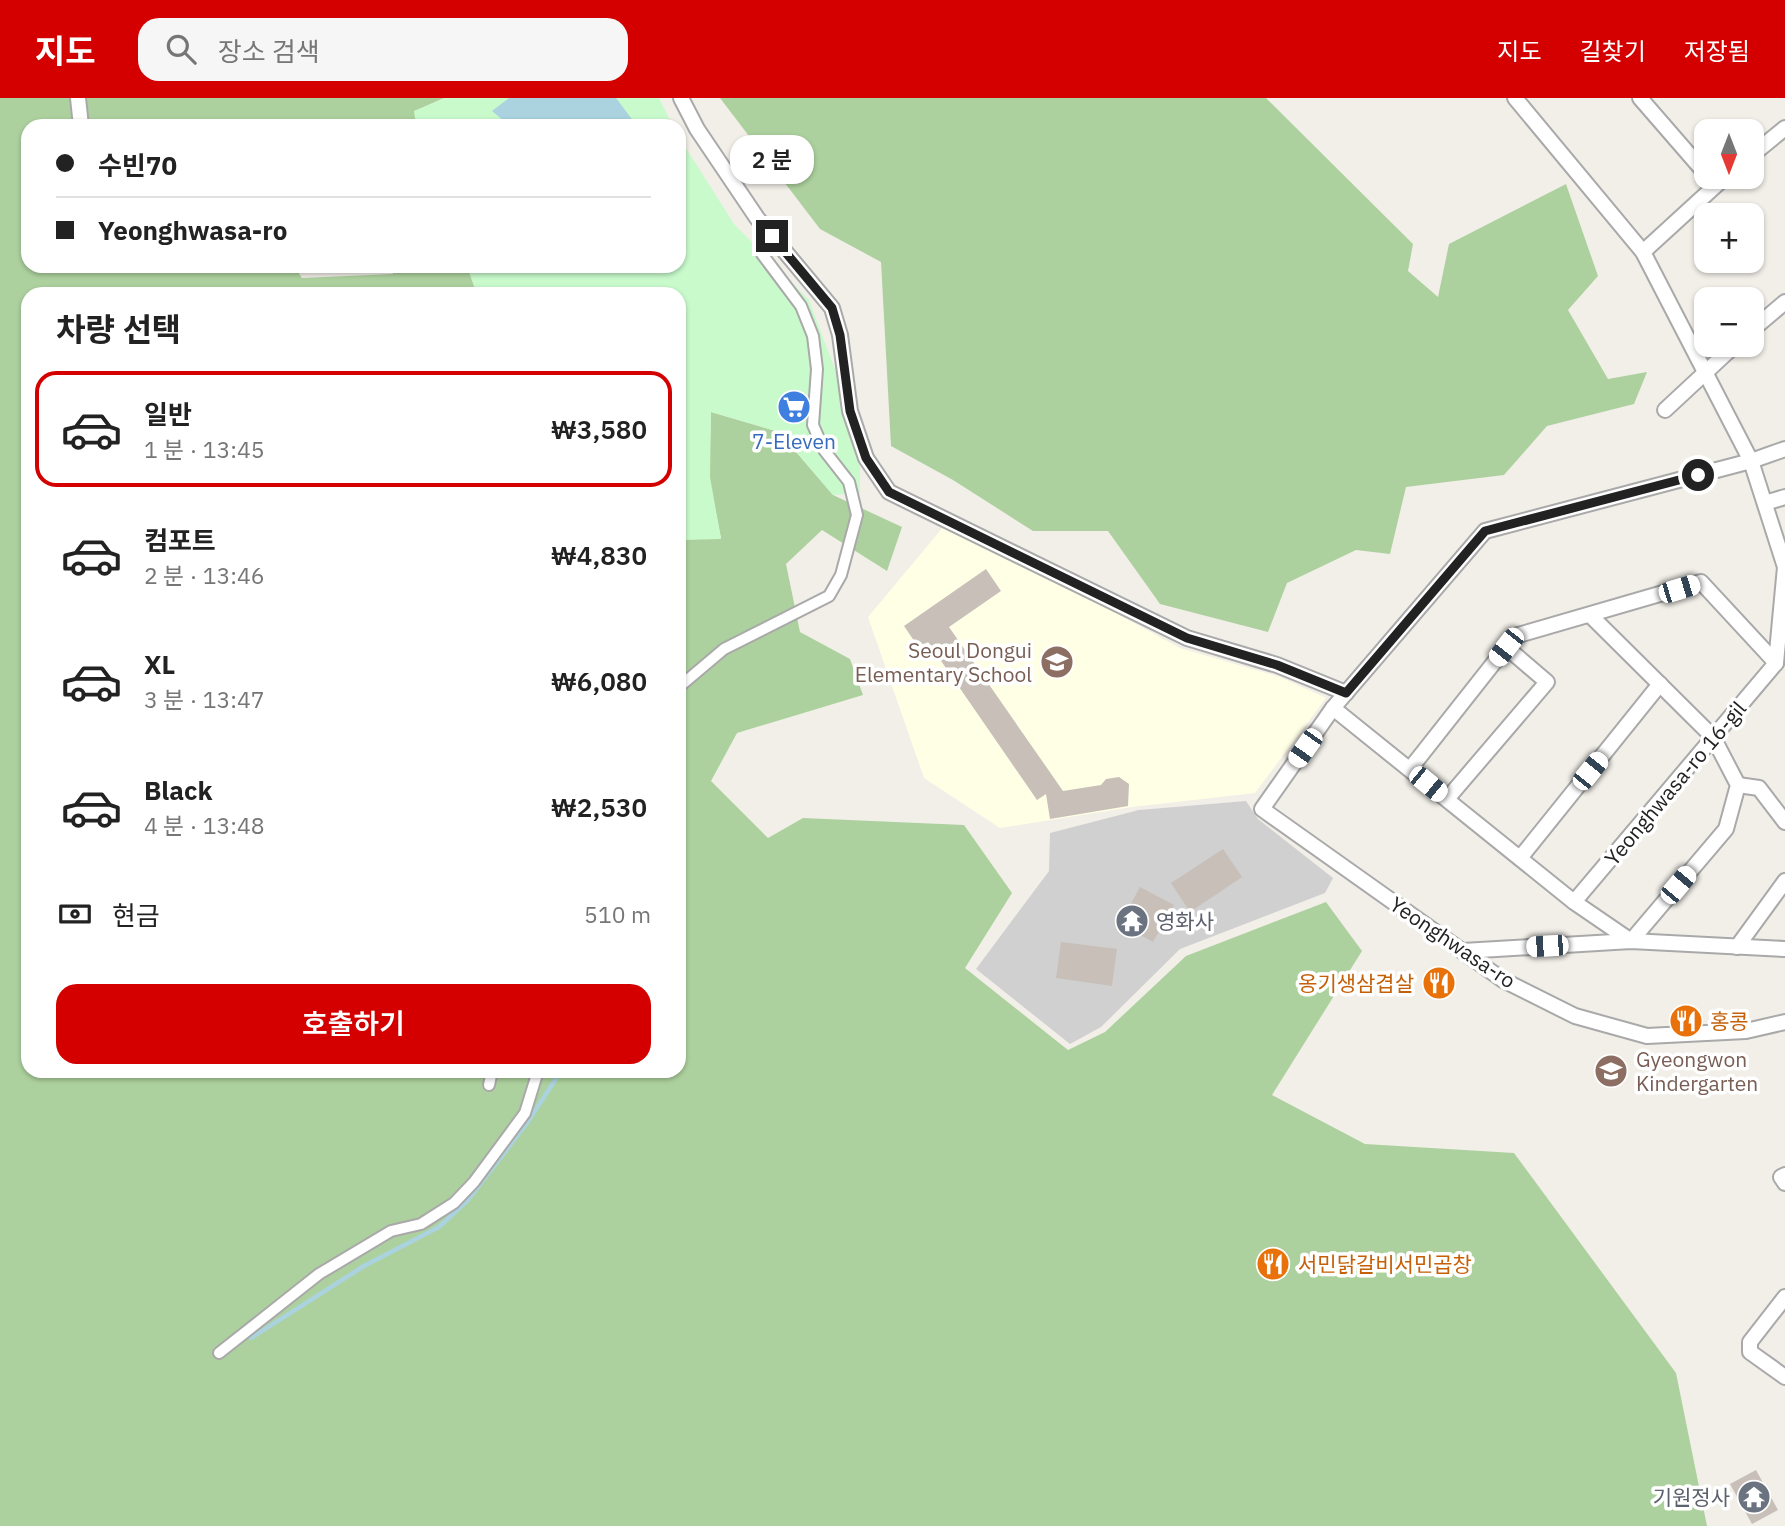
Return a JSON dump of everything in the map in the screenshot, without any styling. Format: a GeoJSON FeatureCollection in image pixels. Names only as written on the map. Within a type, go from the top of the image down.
{"type":"FeatureCollection","features":[{"type":"Feature","properties":{"kind":"street"},"geometry":{"type":"LineString","coordinates":[[78,98],[80,119]]}},
{"type":"Feature","properties":{"kind":"street"},"geometry":{"type":"LineString","coordinates":[[681,98],[697,129],[757,218],[832,308],[840,335],[850,411],[866,458],[889,492],[1187,638],[1277,665],[1346,693]]}},
{"type":"Feature","properties":{"kind":"street"},"geometry":{"type":"LineString","coordinates":[[1640,98],[1694,156]]}},
{"type":"Feature","properties":{"kind":"street"},"geometry":{"type":"LineString","coordinates":[[1521,100],[1643,252],[1751,461],[1785,566],[1781,644],[1776,663]]}},
{"type":"Feature","properties":{"kind":"street"},"geometry":{"type":"LineString","coordinates":[[1764,145],[1785,128]]}},
{"type":"Feature","properties":{"kind":"street"},"geometry":{"type":"LineString","coordinates":[[1643,252],[1703,189]]}},
{"type":"Feature","properties":{"kind":"street"},"geometry":{"type":"LineString","coordinates":[[686,681],[724,649],[829,596],[841,575],[857,514],[849,482],[824,450],[813,425],[817,369],[813,337],[801,306],[762,254]]}},
{"type":"Feature","properties":{"kind":"street"},"geometry":{"type":"LineString","coordinates":[[1764,320],[1785,302]]}},
{"type":"Feature","properties":{"kind":"street"},"geometry":{"type":"LineString","coordinates":[[1665,410],[1721,357]]}},
{"type":"Feature","properties":{"kind":"street"},"geometry":{"type":"LineString","coordinates":[[1631,941],[1574,902],[1334,708],[1485,531],[1751,461],[1785,449]]}},
{"type":"Feature","properties":{"kind":"street"},"geometry":{"type":"LineString","coordinates":[[1765,503],[1785,497]]}},
{"type":"Feature","properties":{"kind":"street"},"geometry":{"type":"LineString","coordinates":[[1410,769],[1514,636],[1701,582],[1776,663]]}},
{"type":"Feature","properties":{"kind":"street"},"geometry":{"type":"LineString","coordinates":[[1590,615],[1713,737],[1738,785],[1726,829],[1631,941]]}},
{"type":"Feature","properties":{"kind":"street"},"geometry":{"type":"LineString","coordinates":[[1447,799],[1547,682],[1506,647]]}},
{"type":"Feature","properties":{"kind":"street","name":"Yeonghwasa-ro 16-gil"},"geometry":{"type":"LineString","coordinates":[[1574,902],[1776,663]]}},
{"type":"Feature","properties":{"kind":"street"},"geometry":{"type":"LineString","coordinates":[[1520,858],[1660,684]]}},
{"type":"Feature","properties":{"kind":"street","name":"Yeonghwasa-ro"},"geometry":{"type":"LineString","coordinates":[[1334,708],[1262,809],[1503,979],[1575,1016],[1647,1036],[1746,1031],[1785,1022]]}},
{"type":"Feature","properties":{"kind":"street"},"geometry":{"type":"LineString","coordinates":[[1738,785],[1759,788],[1785,822]]}},
{"type":"Feature","properties":{"kind":"street"},"geometry":{"type":"LineString","coordinates":[[1737,947],[1785,881]]}},
{"type":"Feature","properties":{"kind":"street"},"geometry":{"type":"LineString","coordinates":[[1463,951],[1631,941],[1785,949]]}},
{"type":"Feature","properties":{"kind":"street"},"geometry":{"type":"LineString","coordinates":[[489,1085],[490,1078]]}},
{"type":"Feature","properties":{"kind":"street"},"geometry":{"type":"LineString","coordinates":[[219,1353],[318,1274],[391,1231],[421,1224],[454,1203],[474,1182],[525,1112],[536,1078]]}},
{"type":"Feature","properties":{"kind":"street"},"geometry":{"type":"LineString","coordinates":[[1785,1175],[1781,1177],[1785,1183]]}},
{"type":"Feature","properties":{"kind":"street"},"geometry":{"type":"LineString","coordinates":[[1785,1297],[1751,1342],[1751,1352],[1785,1377]]}},
{"type":"Feature","properties":{"kind":"shaded area","name":"Seoul Dongui Elementary School"},"geometry":{"type":"Polygon","coordinates":[[[945,525],[997,548],[1180,648],[1280,677],[1326,698],[1255,793],[1132,807],[1000,828],[924,778],[868,617],[945,525]]]}},
{"type":"Feature","properties":{"kind":"shaded area","name":"영화사"},"geometry":{"type":"Polygon","coordinates":[[[1246,801],[1258,819],[1333,878],[1325,893],[1180,949],[1101,1027],[1070,1044],[976,969],[1049,871],[1050,833],[1139,810],[1246,801]]]}},
{"type":"Feature","properties":{"kind":"green space"},"geometry":{"type":"Polygon","coordinates":[[[0,98],[444,98],[415,111],[416,119],[21,119],[21,273],[299,273],[302,278],[393,273],[470,273],[474,287],[21,287],[21,1078],[686,1078],[686,540],[721,538],[709,477],[711,412],[779,432],[833,495],[902,527],[887,571],[822,530],[786,564],[800,632],[850,659],[863,695],[737,733],[711,781],[768,838],[803,818],[964,825],[1012,893],[965,968],[1068,1050],[1105,1032],[1186,956],[1326,902],[1362,951],[1272,1095],[1365,1144],[1514,1153],[1676,1373],[1707,1526],[0,1526],[0,98]]]}},
{"type":"Feature","properties":{"kind":"green space"},"geometry":{"type":"Polygon","coordinates":[[[445,98],[659,98],[670,119],[415,119],[414,111],[445,98]]]}},
{"type":"Feature","properties":{"kind":"green space"},"geometry":{"type":"Polygon","coordinates":[[[720,98],[1266,98],[1413,244],[1408,271],[1438,297],[1449,244],[1566,184],[1598,276],[1568,310],[1608,379],[1647,372],[1634,404],[1547,426],[1504,475],[1406,487],[1390,554],[1356,550],[1287,583],[1268,632],[1160,604],[1108,531],[1033,531],[953,480],[891,446],[881,262],[820,229],[720,98]]]}},
{"type":"Feature","properties":{"kind":"green space"},"geometry":{"type":"Polygon","coordinates":[[[686,148],[734,224],[809,300],[836,372],[860,455],[860,493],[833,495],[779,432],[711,412],[710,477],[721,539],[686,540],[686,287],[474,287],[470,273],[686,273],[686,148]]]}},
{"type":"Feature","properties":{"kind":"water"},"geometry":{"type":"Polygon","coordinates":[[[509,98],[616,98],[632,119],[502,119],[492,111],[509,98]]]}},
{"type":"Feature","properties":{"kind":"building"},"geometry":{"type":"Polygon","coordinates":[[[986,569],[1001,591],[949,627],[1063,791],[1101,785],[1106,779],[1119,777],[1129,784],[1128,806],[1050,819],[1046,794],[1037,800],[928,642],[919,648],[904,626],[986,569]]]}},
{"type":"Feature","properties":{"kind":"building"},"geometry":{"type":"Polygon","coordinates":[[[1223,849],[1242,877],[1190,912],[1171,883],[1223,849]]]}},
{"type":"Feature","properties":{"kind":"building"},"geometry":{"type":"Polygon","coordinates":[[[1140,887],[1174,905],[1153,942],[1120,924],[1140,887]]]}},
{"type":"Feature","properties":{"kind":"building"},"geometry":{"type":"Polygon","coordinates":[[[1061,942],[1117,949],[1112,986],[1056,978],[1061,942]]]}},
{"type":"Feature","properties":{"kind":"building","name":"기원정사"},"geometry":{"type":"Polygon","coordinates":[[[1756,1470],[1778,1510],[1752,1524],[1730,1484],[1756,1470]]]}},
{"type":"Feature","properties":{"kind":"waterway"},"geometry":{"type":"LineString","coordinates":[[251,1338],[364,1266],[439,1227],[468,1200],[527,1123],[556,1078]]}},
{"type":"Feature","properties":{"kind":"place","name":"7-Eleven"},"geometry":{"type":"Point","coordinates":[794,407]}},
{"type":"Feature","properties":{"kind":"place","name":"Seoul Dongui Elementary School"},"geometry":{"type":"Point","coordinates":[1057,662]}},
{"type":"Feature","properties":{"kind":"place","name":"영화사"},"geometry":{"type":"Point","coordinates":[1132,921]}},
{"type":"Feature","properties":{"kind":"place","name":"옹기생삼겹살"},"geometry":{"type":"Point","coordinates":[1439,983]}},
{"type":"Feature","properties":{"kind":"place","name":"홍콩"},"geometry":{"type":"Point","coordinates":[1686,1021]}},
{"type":"Feature","properties":{"kind":"place","name":"Gyeongwon Kindergarten"},"geometry":{"type":"Point","coordinates":[1611,1071]}},
{"type":"Feature","properties":{"kind":"place","name":"서민닭갈비서민곱창"},"geometry":{"type":"Point","coordinates":[1273,1264]}},
{"type":"Feature","properties":{"kind":"place","name":"기원정사"},"geometry":{"type":"Point","coordinates":[1754,1497]}},
{"type":"Feature","properties":{"kind":"route"},"geometry":{"type":"LineString","coordinates":[[772,236],[832,308],[840,335],[850,411],[866,458],[889,492],[1187,638],[1277,665],[1346,693],[1485,531],[1698,475]]}}]}
